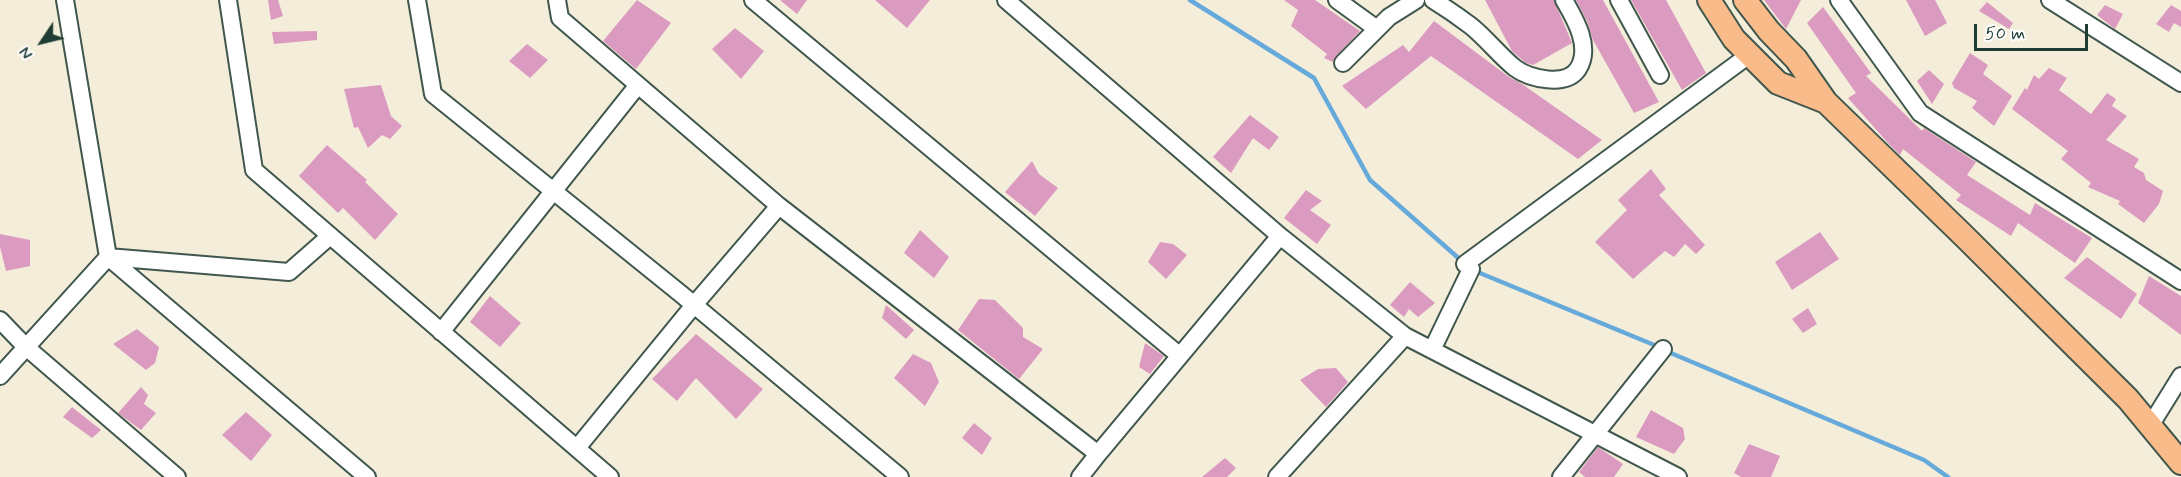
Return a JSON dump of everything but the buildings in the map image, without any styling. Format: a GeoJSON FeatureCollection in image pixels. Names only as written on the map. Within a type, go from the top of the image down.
{"type":"FeatureCollection","features":[{"type":"Feature","properties":{"kind":"main road"},"geometry":{"type":"LineString","coordinates":[[1710,0],[1734,39],[1778,83],[1826,102]]}},
{"type":"Feature","properties":{"kind":"main road"},"geometry":{"type":"LineString","coordinates":[[1745,0],[1769,31],[1796,59],[1826,102],[2128,399],[2181,463]]}},
{"type":"Feature","properties":{"kind":"street"},"geometry":{"type":"LineString","coordinates":[[64,0],[108,257],[367,477]]}},
{"type":"Feature","properties":{"kind":"street"},"geometry":{"type":"LineString","coordinates":[[228,0],[255,171],[610,477]]}},
{"type":"Feature","properties":{"kind":"street"},"geometry":{"type":"LineString","coordinates":[[417,0],[433,94],[694,305],[900,477]]}},
{"type":"Feature","properties":{"kind":"street"},"geometry":{"type":"LineString","coordinates":[[557,0],[560,18],[780,206],[1098,454]]}},
{"type":"Feature","properties":{"kind":"street"},"geometry":{"type":"LineString","coordinates":[[753,0],[1180,356]]}},
{"type":"Feature","properties":{"kind":"street"},"geometry":{"type":"LineString","coordinates":[[1006,0],[1280,236],[1405,336],[1678,477]]}},
{"type":"Feature","properties":{"kind":"street"},"geometry":{"type":"LineString","coordinates":[[1337,0],[1377,29]]}},
{"type":"Feature","properties":{"kind":"street"},"geometry":{"type":"LineString","coordinates":[[1343,63],[1389,17],[1416,0]]}},
{"type":"Feature","properties":{"kind":"street"},"geometry":{"type":"LineString","coordinates":[[1433,0],[1472,27],[1518,69],[1557,81],[1571,76],[1578,70],[1583,52],[1583,41],[1564,0]]}},
{"type":"Feature","properties":{"kind":"street"},"geometry":{"type":"LineString","coordinates":[[1619,0],[1660,75]]}},
{"type":"Feature","properties":{"kind":"street"},"geometry":{"type":"LineString","coordinates":[[1839,0],[1920,113],[2181,281]]}},
{"type":"Feature","properties":{"kind":"street"},"geometry":{"type":"LineString","coordinates":[[2050,0],[2181,83]]}},
{"type":"Feature","properties":{"kind":"street"},"geometry":{"type":"LineString","coordinates":[[1432,350],[1468,266],[1749,55]]}},
{"type":"Feature","properties":{"kind":"street"},"geometry":{"type":"LineString","coordinates":[[441,332],[638,85]]}},
{"type":"Feature","properties":{"kind":"street"},"geometry":{"type":"LineString","coordinates":[[576,448],[694,305],[780,206]]}},
{"type":"Feature","properties":{"kind":"street"},"geometry":{"type":"LineString","coordinates":[[108,257],[289,272],[330,236]]}},
{"type":"Feature","properties":{"kind":"street"},"geometry":{"type":"LineString","coordinates":[[1080,477],[1280,236]]}},
{"type":"Feature","properties":{"kind":"street"},"geometry":{"type":"LineString","coordinates":[[0,376],[108,257]]}},
{"type":"Feature","properties":{"kind":"street"},"geometry":{"type":"LineString","coordinates":[[0,320],[26,348],[177,477]]}},
{"type":"Feature","properties":{"kind":"street"},"geometry":{"type":"LineString","coordinates":[[1283,475],[1405,336]]}},
{"type":"Feature","properties":{"kind":"street"},"geometry":{"type":"LineString","coordinates":[[1561,477],[1663,349]]}},
{"type":"Feature","properties":{"kind":"street"},"geometry":{"type":"LineString","coordinates":[[2150,426],[2181,376]]}},
{"type":"Feature","properties":{"kind":"waterway"},"geometry":{"type":"LineString","coordinates":[[1190,0],[1314,78],[1370,180],[1464,263]]}},
{"type":"Feature","properties":{"kind":"waterway"},"geometry":{"type":"LineString","coordinates":[[1475,271],[1659,347]]}},
{"type":"Feature","properties":{"kind":"waterway"},"geometry":{"type":"LineString","coordinates":[[1666,351],[1924,460],[1948,477]]}}]}
